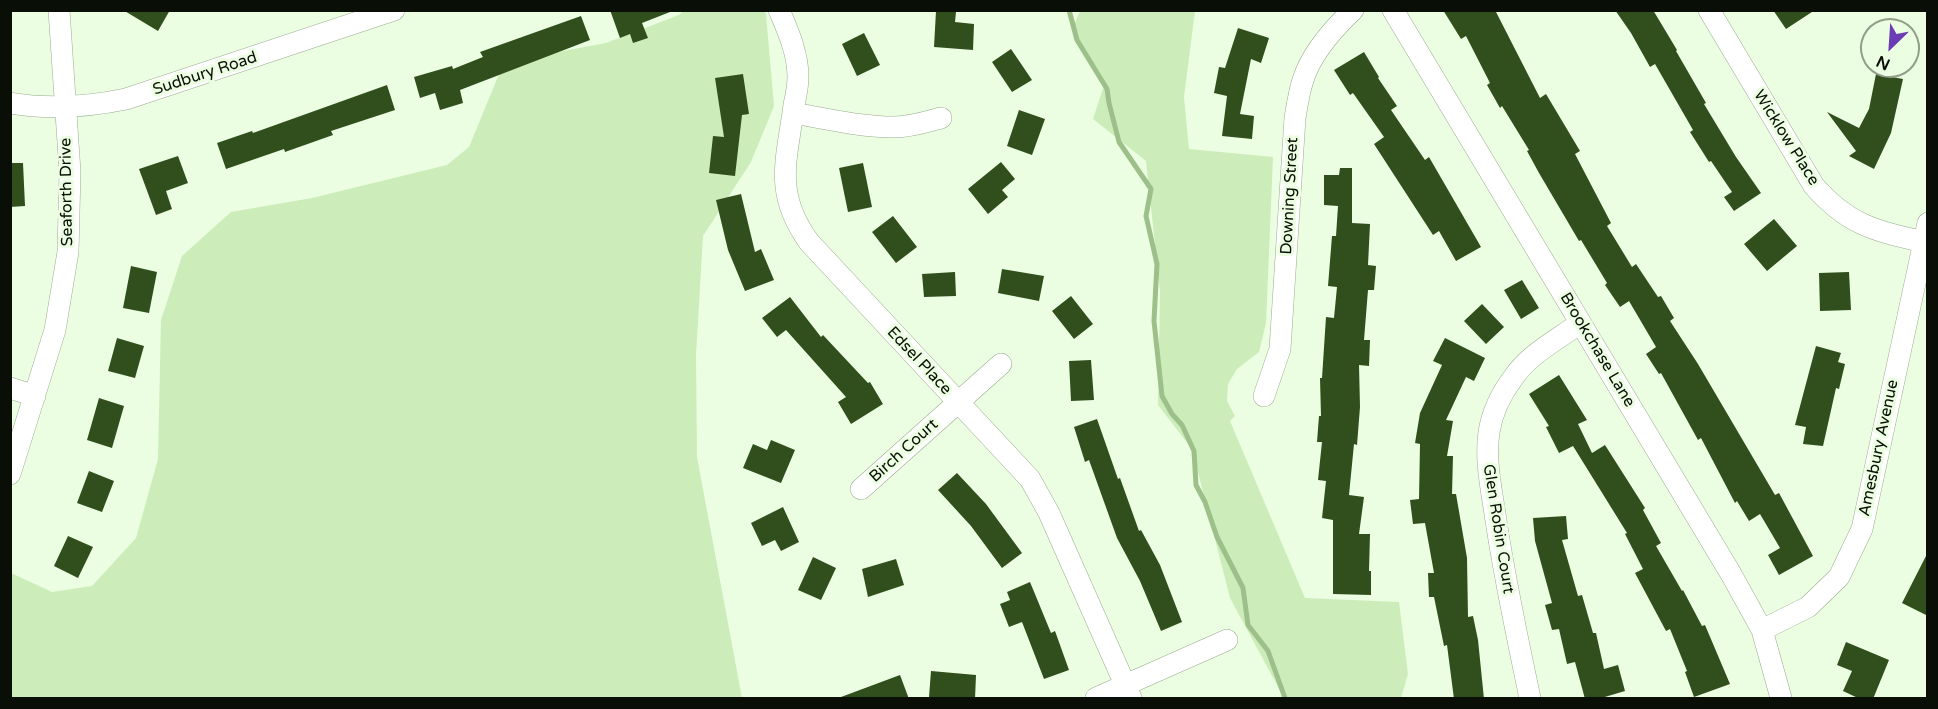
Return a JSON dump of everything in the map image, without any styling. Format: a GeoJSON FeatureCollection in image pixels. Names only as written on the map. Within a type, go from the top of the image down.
{"type":"FeatureCollection","features":[{"type":"Feature","properties":{"kind":"street","name":"Seaforth Drive"},"geometry":{"type":"LineString","coordinates":[[10,474],[55,330],[68,252],[70,172],[59,10]]}},
{"type":"Feature","properties":{"kind":"street","name":"Sudbury Road"},"geometry":{"type":"LineString","coordinates":[[10,103],[65,108],[126,99],[394,10]]}},
{"type":"Feature","properties":{"kind":"street","name":"Edsel Place"},"geometry":{"type":"LineString","coordinates":[[779,10],[791,39],[798,76],[784,172],[787,197],[802,232],[1030,479],[1049,513],[1129,692]]}},
{"type":"Feature","properties":{"kind":"street","name":"Downing Street"},"geometry":{"type":"LineString","coordinates":[[1264,396],[1280,349],[1295,118],[1302,81],[1317,51],[1353,10]]}},
{"type":"Feature","properties":{"kind":"street","name":"Brookchase Lane"},"geometry":{"type":"LineString","coordinates":[[1393,10],[1731,574],[1762,630],[1781,699]]}},
{"type":"Feature","properties":{"kind":"street","name":"Wicklow Place"},"geometry":{"type":"LineString","coordinates":[[1709,10],[1814,186],[1830,204],[1851,220],[1874,230],[1926,236]]}},
{"type":"Feature","properties":{"kind":"street"},"geometry":{"type":"LineString","coordinates":[[793,113],[864,125],[896,127],[916,125],[941,118]]}},
{"type":"Feature","properties":{"kind":"street","name":"Amesbury Avenue"},"geometry":{"type":"LineString","coordinates":[[1762,630],[1808,607],[1839,577],[1862,529],[1926,236]]}},
{"type":"Feature","properties":{"kind":"street","name":"Glen Robin Court"},"geometry":{"type":"LineString","coordinates":[[1530,699],[1497,533],[1487,453],[1489,432],[1494,413],[1514,376],[1532,357],[1580,323]]}},
{"type":"Feature","properties":{"kind":"street","name":"Birch Court"},"geometry":{"type":"LineString","coordinates":[[861,489],[1001,364]]}},
{"type":"Feature","properties":{"kind":"street"},"geometry":{"type":"LineString","coordinates":[[10,388],[35,396]]}},
{"type":"Feature","properties":{"kind":"street"},"geometry":{"type":"LineString","coordinates":[[1096,699],[1129,692],[1227,640]]}},
{"type":"Feature","properties":{"kind":"green space"},"geometry":{"type":"Polygon","coordinates":[[[683,11],[764,11],[774,106],[751,162],[703,236],[696,355],[697,457],[742,698],[11,698],[11,573],[52,592],[92,586],[136,538],[158,459],[161,320],[182,256],[231,212],[312,198],[447,165],[469,147],[504,62],[606,43],[679,15],[683,11]]]}},
{"type":"Feature","properties":{"kind":"green space"},"geometry":{"type":"Polygon","coordinates":[[[1080,11],[1195,11],[1184,97],[1189,149],[1273,157],[1266,323],[1259,352],[1237,369],[1228,384],[1227,401],[1235,416],[1230,421],[1305,598],[1399,602],[1408,674],[1401,698],[1284,698],[1230,598],[1192,449],[1158,405],[1160,291],[1146,161],[1093,119],[1105,82],[1072,30],[1080,11]]]}},
{"type":"Feature","properties":{"kind":"building"},"geometry":{"type":"Polygon","coordinates":[[[123,10],[170,10],[158,31],[123,10]]]}},
{"type":"Feature","properties":{"kind":"building"},"geometry":{"type":"Polygon","coordinates":[[[610,10],[670,10],[670,12],[642,23],[648,38],[633,43],[630,34],[620,38],[610,10]]]}},
{"type":"Feature","properties":{"kind":"building"},"geometry":{"type":"Polygon","coordinates":[[[1443,10],[1495,10],[1540,98],[1546,94],[1580,151],[1575,154],[1611,223],[1607,226],[1632,267],[1636,264],[1658,297],[1661,296],[1674,318],[1670,321],[1775,495],[1779,493],[1813,556],[1779,575],[1768,555],[1780,548],[1760,514],[1749,521],[1737,501],[1735,503],[1701,438],[1698,440],[1661,373],[1659,374],[1646,354],[1656,347],[1629,301],[1620,307],[1605,285],[1607,283],[1539,173],[1527,151],[1529,150],[1487,85],[1490,83],[1466,36],[1461,39],[1443,10]]]}},
{"type":"Feature","properties":{"kind":"building"},"geometry":{"type":"Polygon","coordinates":[[[1615,10],[1653,10],[1706,103],[1704,104],[1761,193],[1734,211],[1724,197],[1732,192],[1690,132],[1693,130],[1655,64],[1650,67],[1615,10]]]}},
{"type":"Feature","properties":{"kind":"building"},"geometry":{"type":"Polygon","coordinates":[[[1773,10],[1815,10],[1786,29],[1773,10]]]}},
{"type":"Feature","properties":{"kind":"building"},"geometry":{"type":"Polygon","coordinates":[[[936,11],[956,12],[955,22],[974,24],[973,50],[934,47],[936,11]]]}},
{"type":"Feature","properties":{"kind":"building"},"geometry":{"type":"Polygon","coordinates":[[[581,16],[590,40],[460,90],[463,103],[440,110],[435,93],[420,98],[414,77],[452,66],[453,69],[483,57],[480,52],[581,16]]]}},
{"type":"Feature","properties":{"kind":"building"},"geometry":{"type":"Polygon","coordinates":[[[1238,28],[1269,38],[1261,63],[1251,59],[1240,114],[1254,116],[1252,139],[1222,136],[1227,96],[1214,93],[1219,67],[1225,68],[1238,28]]]}},
{"type":"Feature","properties":{"kind":"building"},"geometry":{"type":"Polygon","coordinates":[[[864,33],[880,65],[857,76],[842,44],[864,33]]]}},
{"type":"Feature","properties":{"kind":"building"},"geometry":{"type":"Polygon","coordinates":[[[1011,49],[1032,80],[1012,92],[992,62],[1011,49]]]}},
{"type":"Feature","properties":{"kind":"building"},"geometry":{"type":"Polygon","coordinates":[[[1364,52],[1397,106],[1391,110],[1425,160],[1429,157],[1481,247],[1456,261],[1439,231],[1433,235],[1374,144],[1384,137],[1353,93],[1350,95],[1334,70],[1364,52]]]}},
{"type":"Feature","properties":{"kind":"building"},"geometry":{"type":"Polygon","coordinates":[[[743,74],[749,114],[742,115],[735,176],[709,173],[713,136],[724,137],[715,78],[743,74]]]}},
{"type":"Feature","properties":{"kind":"building"},"geometry":{"type":"Polygon","coordinates":[[[1875,78],[1903,79],[1891,133],[1874,169],[1849,156],[1856,151],[1827,112],[1859,128],[1869,109],[1875,78]]]}},
{"type":"Feature","properties":{"kind":"building"},"geometry":{"type":"Polygon","coordinates":[[[387,85],[395,110],[331,131],[333,135],[285,152],[284,149],[226,169],[217,143],[252,131],[253,133],[387,85]]]}},
{"type":"Feature","properties":{"kind":"building"},"geometry":{"type":"Polygon","coordinates":[[[1019,110],[1045,119],[1032,155],[1007,146],[1019,110]]]}},
{"type":"Feature","properties":{"kind":"building"},"geometry":{"type":"Polygon","coordinates":[[[178,156],[188,183],[166,191],[172,209],[156,215],[139,169],[178,156]]]}},
{"type":"Feature","properties":{"kind":"building"},"geometry":{"type":"Polygon","coordinates":[[[1001,162],[1015,179],[1002,190],[1008,197],[988,214],[968,189],[1001,162]]]}},
{"type":"Feature","properties":{"kind":"building"},"geometry":{"type":"Polygon","coordinates":[[[10,163],[23,163],[25,206],[10,207],[10,163]]]}},
{"type":"Feature","properties":{"kind":"building"},"geometry":{"type":"Polygon","coordinates":[[[863,163],[872,207],[848,212],[839,168],[863,163]]]}},
{"type":"Feature","properties":{"kind":"building"},"geometry":{"type":"Polygon","coordinates":[[[1340,168],[1352,168],[1352,223],[1370,224],[1368,265],[1376,266],[1374,290],[1368,290],[1364,340],[1370,340],[1369,366],[1359,365],[1360,407],[1349,495],[1364,497],[1359,534],[1370,534],[1371,595],[1333,594],[1333,520],[1322,518],[1326,481],[1318,480],[1322,442],[1317,442],[1319,416],[1321,416],[1320,378],[1322,378],[1326,317],[1334,318],[1337,287],[1328,286],[1332,236],[1336,236],[1338,206],[1324,205],[1324,175],[1339,175],[1340,168]]]}},
{"type":"Feature","properties":{"kind":"building"},"geometry":{"type":"Polygon","coordinates":[[[741,194],[755,252],[761,249],[774,280],[745,291],[728,250],[716,200],[741,194]]]}},
{"type":"Feature","properties":{"kind":"building"},"geometry":{"type":"Polygon","coordinates":[[[893,216],[917,247],[896,263],[872,232],[893,216]]]}},
{"type":"Feature","properties":{"kind":"building"},"geometry":{"type":"Polygon","coordinates":[[[1774,219],[1797,246],[1767,271],[1744,244],[1774,219]]]}},
{"type":"Feature","properties":{"kind":"building"},"geometry":{"type":"Polygon","coordinates":[[[131,266],[157,272],[149,313],[123,308],[131,266]]]}},
{"type":"Feature","properties":{"kind":"building"},"geometry":{"type":"Polygon","coordinates":[[[1002,269],[1044,276],[1039,301],[998,293],[1002,269]]]}},
{"type":"Feature","properties":{"kind":"building"},"geometry":{"type":"Polygon","coordinates":[[[955,272],[956,296],[924,297],[922,274],[955,272]]]}},
{"type":"Feature","properties":{"kind":"building"},"geometry":{"type":"Polygon","coordinates":[[[1849,272],[1851,310],[1820,311],[1819,273],[1849,272]]]}},
{"type":"Feature","properties":{"kind":"building"},"geometry":{"type":"Polygon","coordinates":[[[1522,280],[1539,308],[1521,319],[1504,290],[1522,280]]]}},
{"type":"Feature","properties":{"kind":"building"},"geometry":{"type":"Polygon","coordinates":[[[1071,296],[1093,324],[1074,339],[1052,311],[1071,296]]]}},
{"type":"Feature","properties":{"kind":"building"},"geometry":{"type":"Polygon","coordinates":[[[790,297],[821,337],[823,335],[868,383],[870,382],[883,404],[851,424],[838,402],[846,397],[786,330],[777,337],[762,318],[790,297]]]}},
{"type":"Feature","properties":{"kind":"building"},"geometry":{"type":"Polygon","coordinates":[[[1482,304],[1504,327],[1486,344],[1464,321],[1482,304]]]}},
{"type":"Feature","properties":{"kind":"building"},"geometry":{"type":"Polygon","coordinates":[[[117,338],[144,346],[135,378],[108,371],[117,338]]]}},
{"type":"Feature","properties":{"kind":"building"},"geometry":{"type":"Polygon","coordinates":[[[1445,338],[1485,358],[1474,381],[1466,377],[1446,420],[1453,421],[1447,456],[1453,456],[1452,494],[1456,494],[1467,558],[1468,617],[1473,616],[1478,640],[1484,699],[1454,699],[1447,645],[1444,646],[1434,597],[1429,597],[1428,573],[1434,573],[1425,523],[1413,524],[1410,500],[1419,499],[1420,444],[1415,443],[1420,413],[1442,365],[1433,361],[1445,338]]]}},
{"type":"Feature","properties":{"kind":"building"},"geometry":{"type":"Polygon","coordinates":[[[1816,346],[1841,353],[1838,362],[1845,364],[1839,389],[1836,388],[1823,446],[1803,444],[1806,427],[1795,425],[1816,346]]]}},
{"type":"Feature","properties":{"kind":"building"},"geometry":{"type":"Polygon","coordinates":[[[1091,360],[1094,400],[1071,401],[1069,361],[1091,360]]]}},
{"type":"Feature","properties":{"kind":"building"},"geometry":{"type":"Polygon","coordinates":[[[1559,375],[1587,420],[1578,424],[1592,453],[1605,445],[1645,508],[1643,510],[1661,543],[1656,546],[1702,626],[1705,625],[1730,684],[1694,697],[1685,672],[1687,671],[1670,629],[1666,631],[1635,573],[1643,569],[1625,534],[1627,533],[1573,446],[1559,453],[1546,427],[1549,426],[1529,394],[1559,375]]]}},
{"type":"Feature","properties":{"kind":"building"},"geometry":{"type":"Polygon","coordinates":[[[99,398],[124,406],[112,448],[87,440],[99,398]]]}},
{"type":"Feature","properties":{"kind":"building"},"geometry":{"type":"Polygon","coordinates":[[[1097,419],[1139,531],[1141,530],[1160,565],[1182,622],[1161,631],[1140,581],[1117,538],[1089,460],[1085,462],[1074,427],[1097,419]]]}},
{"type":"Feature","properties":{"kind":"building"},"geometry":{"type":"Polygon","coordinates":[[[771,440],[795,450],[781,483],[743,468],[753,444],[767,450],[771,440]]]}},
{"type":"Feature","properties":{"kind":"building"},"geometry":{"type":"Polygon","coordinates":[[[89,471],[114,481],[102,512],[77,503],[89,471]]]}},
{"type":"Feature","properties":{"kind":"building"},"geometry":{"type":"Polygon","coordinates":[[[957,473],[986,504],[1022,553],[1002,568],[971,526],[938,490],[957,473]]]}},
{"type":"Feature","properties":{"kind":"building"},"geometry":{"type":"Polygon","coordinates":[[[783,507],[799,542],[781,551],[775,540],[762,546],[751,523],[783,507]]]}},
{"type":"Feature","properties":{"kind":"building"},"geometry":{"type":"Polygon","coordinates":[[[1566,516],[1568,539],[1562,540],[1578,596],[1582,595],[1593,633],[1596,633],[1604,669],[1618,665],[1625,691],[1598,699],[1585,699],[1575,662],[1567,664],[1559,629],[1552,630],[1545,605],[1552,603],[1535,541],[1533,518],[1566,516]]]}},
{"type":"Feature","properties":{"kind":"building"},"geometry":{"type":"Polygon","coordinates":[[[68,536],[93,547],[78,578],[54,566],[68,536]]]}},
{"type":"Feature","properties":{"kind":"building"},"geometry":{"type":"Polygon","coordinates":[[[1928,552],[1928,616],[1902,603],[1928,552]]]}},
{"type":"Feature","properties":{"kind":"building"},"geometry":{"type":"Polygon","coordinates":[[[813,557],[836,568],[821,600],[798,590],[813,557]]]}},
{"type":"Feature","properties":{"kind":"building"},"geometry":{"type":"Polygon","coordinates":[[[896,559],[904,585],[868,597],[862,569],[896,559]]]}},
{"type":"Feature","properties":{"kind":"building"},"geometry":{"type":"Polygon","coordinates":[[[1030,582],[1051,633],[1055,631],[1069,670],[1044,679],[1022,622],[1009,627],[1000,604],[1010,600],[1007,592],[1030,582]]]}},
{"type":"Feature","properties":{"kind":"building"},"geometry":{"type":"Polygon","coordinates":[[[1846,642],[1889,660],[1873,699],[1860,699],[1843,691],[1852,671],[1837,665],[1846,642]]]}},
{"type":"Feature","properties":{"kind":"building"},"geometry":{"type":"Polygon","coordinates":[[[931,671],[976,675],[975,699],[929,697],[931,671]]]}},
{"type":"Feature","properties":{"kind":"building"},"geometry":{"type":"Polygon","coordinates":[[[900,675],[909,699],[841,699],[841,697],[900,675]]]}},
{"type":"Feature","properties":{"kind":"waterway"},"geometry":{"type":"LineString","coordinates":[[1069,10],[1077,40],[1107,89],[1119,142],[1151,189],[1146,216],[1157,264],[1154,321],[1162,396],[1172,414],[1182,425],[1194,451],[1196,485],[1205,502],[1217,537],[1243,588],[1248,625],[1268,651],[1285,698]]}}]}
